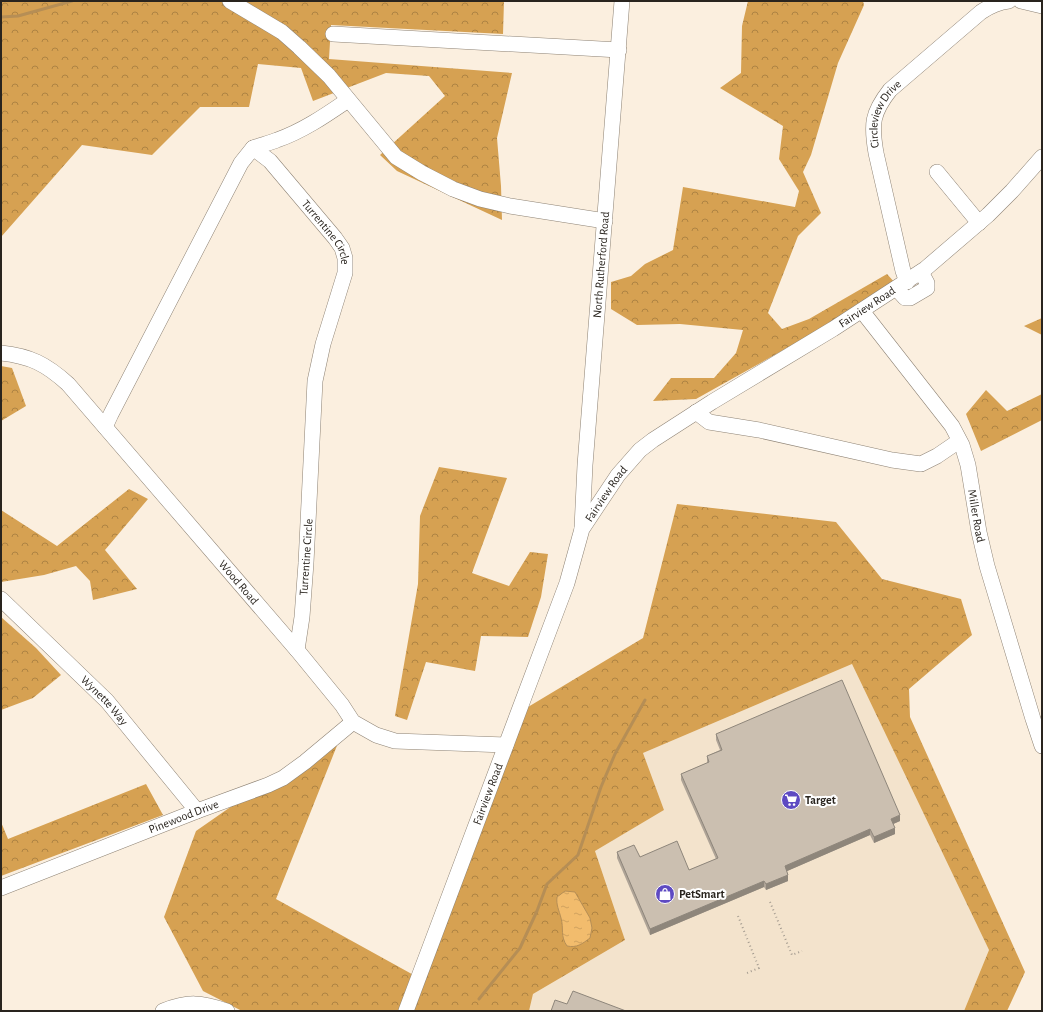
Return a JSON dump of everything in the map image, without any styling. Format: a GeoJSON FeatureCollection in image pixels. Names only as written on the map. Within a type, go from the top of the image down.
{"type":"FeatureCollection","features":[{"type":"Feature","properties":{"kind":"street"},"geometry":{"type":"LineString","coordinates":[[230,1],[282,32],[329,76],[396,157],[422,173],[453,189],[480,199],[510,206],[605,221]]}},
{"type":"Feature","properties":{"kind":"street","name":"North Rutherford Road"},"geometry":{"type":"LineString","coordinates":[[582,529],[585,465],[622,1]]}},
{"type":"Feature","properties":{"kind":"street","name":"Circleview Drive"},"geometry":{"type":"LineString","coordinates":[[902,286],[903,271],[876,152],[873,131],[875,113],[880,102],[890,90],[981,12],[992,5],[1010,1]]}},
{"type":"Feature","properties":{"kind":"street"},"geometry":{"type":"LineString","coordinates":[[1021,1],[1042,6]]}},
{"type":"Feature","properties":{"kind":"street"},"geometry":{"type":"LineString","coordinates":[[333,34],[619,50]]}},
{"type":"Feature","properties":{"kind":"street"},"geometry":{"type":"LineString","coordinates":[[105,427],[241,163],[253,148],[278,140],[298,131],[320,119],[348,100]]}},
{"type":"Feature","properties":{"kind":"street","name":"Turrentine Circle"},"geometry":{"type":"LineString","coordinates":[[253,148],[270,161],[335,238],[342,248],[346,266],[344,280],[323,344],[315,381],[306,563],[302,617],[297,650]]}},
{"type":"Feature","properties":{"kind":"street"},"geometry":{"type":"LineString","coordinates":[[902,286],[905,298],[910,298],[927,288],[927,283],[921,272],[979,223],[1012,191],[1042,157]]}},
{"type":"Feature","properties":{"kind":"street"},"geometry":{"type":"LineString","coordinates":[[937,172],[979,223]]}},
{"type":"Feature","properties":{"kind":"street","name":"Fairview Road"},"geometry":{"type":"LineString","coordinates":[[406,1011],[567,583],[582,529],[618,475],[629,461],[653,440],[902,286]]}},
{"type":"Feature","properties":{"kind":"street","name":"Miller Road"},"geometry":{"type":"LineString","coordinates":[[862,311],[952,426],[959,441],[968,465],[979,532],[987,566],[1042,746]]}},
{"type":"Feature","properties":{"kind":"street","name":"Wood Road"},"geometry":{"type":"LineString","coordinates":[[1,354],[30,358],[48,367],[68,384],[297,650],[342,705],[353,722],[376,735],[395,740],[506,745]]}},
{"type":"Feature","properties":{"kind":"street"},"geometry":{"type":"LineString","coordinates":[[696,412],[709,422],[759,430],[892,460],[921,464],[937,456],[959,441]]}},
{"type":"Feature","properties":{"kind":"street","name":"Wynette Way"},"geometry":{"type":"LineString","coordinates":[[1,599],[107,701],[197,811]]}},
{"type":"Feature","properties":{"kind":"street","name":"Pinewood Drive"},"geometry":{"type":"LineString","coordinates":[[1,888],[197,811],[256,790],[283,778],[305,762],[353,722]]}},
{"type":"Feature","properties":{"kind":"street"},"geometry":{"type":"LineString","coordinates":[[163,1011],[180,1004],[190,1003],[206,1004],[227,1011]]}},
{"type":"Feature","properties":{"kind":"path"},"geometry":{"type":"LineString","coordinates":[[770,902],[792,955],[802,951]]}},
{"type":"Feature","properties":{"kind":"path"},"geometry":{"type":"LineString","coordinates":[[738,916],[759,968],[747,972]]}},
{"type":"Feature","properties":{"kind":"shaded area"},"geometry":{"type":"Polygon","coordinates":[[[852,664],[989,950],[964,1011],[529,1011],[533,994],[625,940],[595,851],[664,810],[643,753],[852,664]]]}},
{"type":"Feature","properties":{"kind":"green space"},"geometry":{"type":"Polygon","coordinates":[[[1,1],[504,1],[503,34],[331,25],[329,59],[512,73],[497,138],[502,220],[397,171],[380,155],[445,96],[429,76],[386,73],[313,101],[301,68],[258,64],[249,107],[200,107],[152,155],[82,145],[1,237],[1,1]]]}},
{"type":"Feature","properties":{"kind":"green space"},"geometry":{"type":"Polygon","coordinates":[[[748,1],[863,1],[864,5],[838,63],[811,155],[803,172],[821,213],[798,236],[768,313],[782,329],[809,319],[887,274],[896,284],[814,333],[696,399],[653,401],[671,378],[714,378],[736,353],[743,330],[680,324],[637,325],[611,309],[611,282],[631,276],[645,264],[673,250],[683,187],[795,207],[799,191],[779,159],[783,126],[720,88],[741,73],[742,26],[748,1]]]}},
{"type":"Feature","properties":{"kind":"green space"},"geometry":{"type":"Polygon","coordinates":[[[1042,318],[1042,335],[1024,326],[1042,318]]]}},
{"type":"Feature","properties":{"kind":"green space"},"geometry":{"type":"Polygon","coordinates":[[[1,366],[12,368],[26,406],[1,421],[1,366]]]}},
{"type":"Feature","properties":{"kind":"green space"},"geometry":{"type":"Polygon","coordinates":[[[986,390],[1007,411],[1042,394],[1042,420],[981,451],[966,414],[986,390]]]}},
{"type":"Feature","properties":{"kind":"green space"},"geometry":{"type":"Polygon","coordinates":[[[439,467],[507,478],[472,573],[509,586],[530,552],[548,554],[541,597],[528,637],[481,636],[475,671],[426,662],[407,720],[395,716],[418,584],[420,516],[439,467]]]}},
{"type":"Feature","properties":{"kind":"green space"},"geometry":{"type":"Polygon","coordinates":[[[129,489],[148,499],[105,550],[137,589],[93,600],[90,581],[76,566],[44,575],[1,582],[1,510],[57,546],[129,489]]]}},
{"type":"Feature","properties":{"kind":"green space"},"geometry":{"type":"Polygon","coordinates":[[[677,504],[836,522],[882,579],[961,599],[972,635],[909,689],[910,717],[1025,972],[1007,1011],[964,1011],[989,950],[852,664],[643,753],[664,810],[595,851],[625,940],[533,994],[529,1011],[242,1011],[203,991],[164,917],[196,831],[344,728],[276,899],[419,978],[523,710],[643,638],[677,504]]]}},
{"type":"Feature","properties":{"kind":"green space"},"geometry":{"type":"Polygon","coordinates":[[[1,617],[36,648],[61,675],[33,698],[1,710],[1,617]]]}},
{"type":"Feature","properties":{"kind":"green space"},"geometry":{"type":"Polygon","coordinates":[[[146,784],[163,815],[1,876],[1,822],[8,839],[146,784]]]}},
{"type":"Feature","properties":{"kind":"water"},"geometry":{"type":"Polygon","coordinates":[[[565,891],[575,892],[590,918],[592,928],[590,938],[577,946],[567,946],[563,936],[562,922],[557,905],[557,897],[565,891]]]}},
{"type":"Feature","properties":{"kind":"building","name":"Target"},"geometry":{"type":"Polygon","coordinates":[[[842,680],[900,815],[891,819],[895,828],[874,837],[870,829],[785,866],[788,875],[766,884],[764,881],[650,929],[617,852],[634,845],[640,857],[677,841],[689,870],[718,858],[681,774],[709,762],[707,756],[722,750],[716,734],[842,680]]]}},
{"type":"Feature","properties":{"kind":"building"},"geometry":{"type":"Polygon","coordinates":[[[573,991],[626,1011],[551,1011],[555,1000],[567,1004],[573,991]]]}},
{"type":"Feature","properties":{"kind":"waterway"},"geometry":{"type":"LineString","coordinates":[[1,17],[18,16],[72,1]]}},
{"type":"Feature","properties":{"kind":"waterway"},"geometry":{"type":"LineString","coordinates":[[479,999],[520,948],[537,911],[547,884],[578,855],[601,787],[615,754],[645,700]]}},
{"type":"Feature","properties":{"kind":"place","name":"Target"},"geometry":{"type":"Point","coordinates":[791,800]}},
{"type":"Feature","properties":{"kind":"place","name":"PetSmart"},"geometry":{"type":"Point","coordinates":[665,894]}}]}
